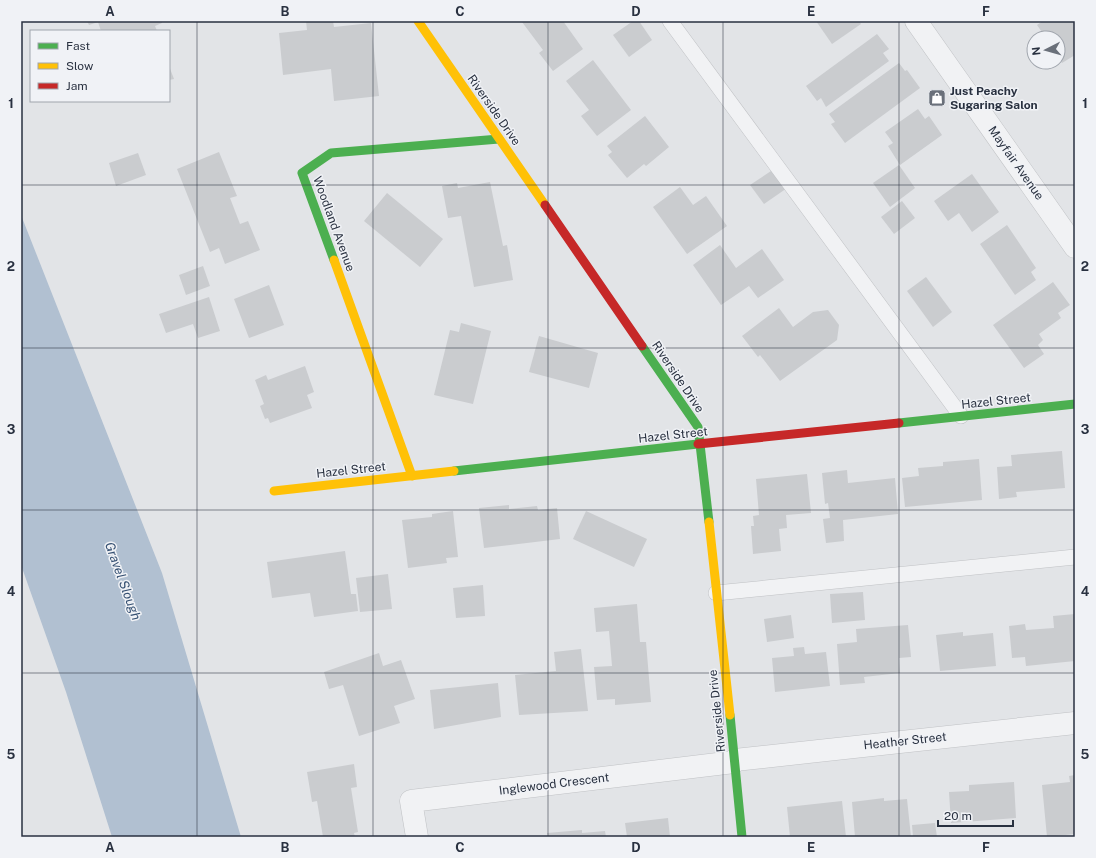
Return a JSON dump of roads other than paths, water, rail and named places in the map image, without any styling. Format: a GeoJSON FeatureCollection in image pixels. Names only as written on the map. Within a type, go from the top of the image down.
{"type":"FeatureCollection","features":[{"type":"Feature","properties":{"kind":"street","name":"Riverside Drive"},"geometry":{"type":"LineString","coordinates":[[418,21],[698,427],[742,837]]}},
{"type":"Feature","properties":{"kind":"street","name":"Mayfair Avenue"},"geometry":{"type":"LineString","coordinates":[[916,21],[1075,247]]}},
{"type":"Feature","properties":{"kind":"street","name":"Woodland Avenue"},"geometry":{"type":"LineString","coordinates":[[412,476],[302,173],[331,153],[499,139]]}},
{"type":"Feature","properties":{"kind":"street","name":"Hazel Street"},"geometry":{"type":"LineString","coordinates":[[274,491],[1075,404]]}},
{"type":"Feature","properties":{"kind":"street","name":"Heather Street"},"geometry":{"type":"LineString","coordinates":[[734,761],[1075,723]]}},
{"type":"Feature","properties":{"kind":"street","name":"Inglewood Crescent"},"geometry":{"type":"LineString","coordinates":[[417,837],[411,801],[734,761]]}},
{"type":"Feature","properties":{"kind":"lane"},"geometry":{"type":"LineString","coordinates":[[670,21],[961,416]]}},
{"type":"Feature","properties":{"kind":"lane"},"geometry":{"type":"LineString","coordinates":[[716,593],[1075,557]]}},
{"type":"Feature","properties":{"kind":"water","name":"Gravel Slough"},"geometry":{"type":"Polygon","coordinates":[[[21,215],[162,573],[241,837],[112,837],[66,692],[21,565],[21,215]]]}},
{"type":"Feature","properties":{"kind":"place","name":"Just Peachy Sugaring Salon"},"geometry":{"type":"Point","coordinates":[937,98]}}]}
